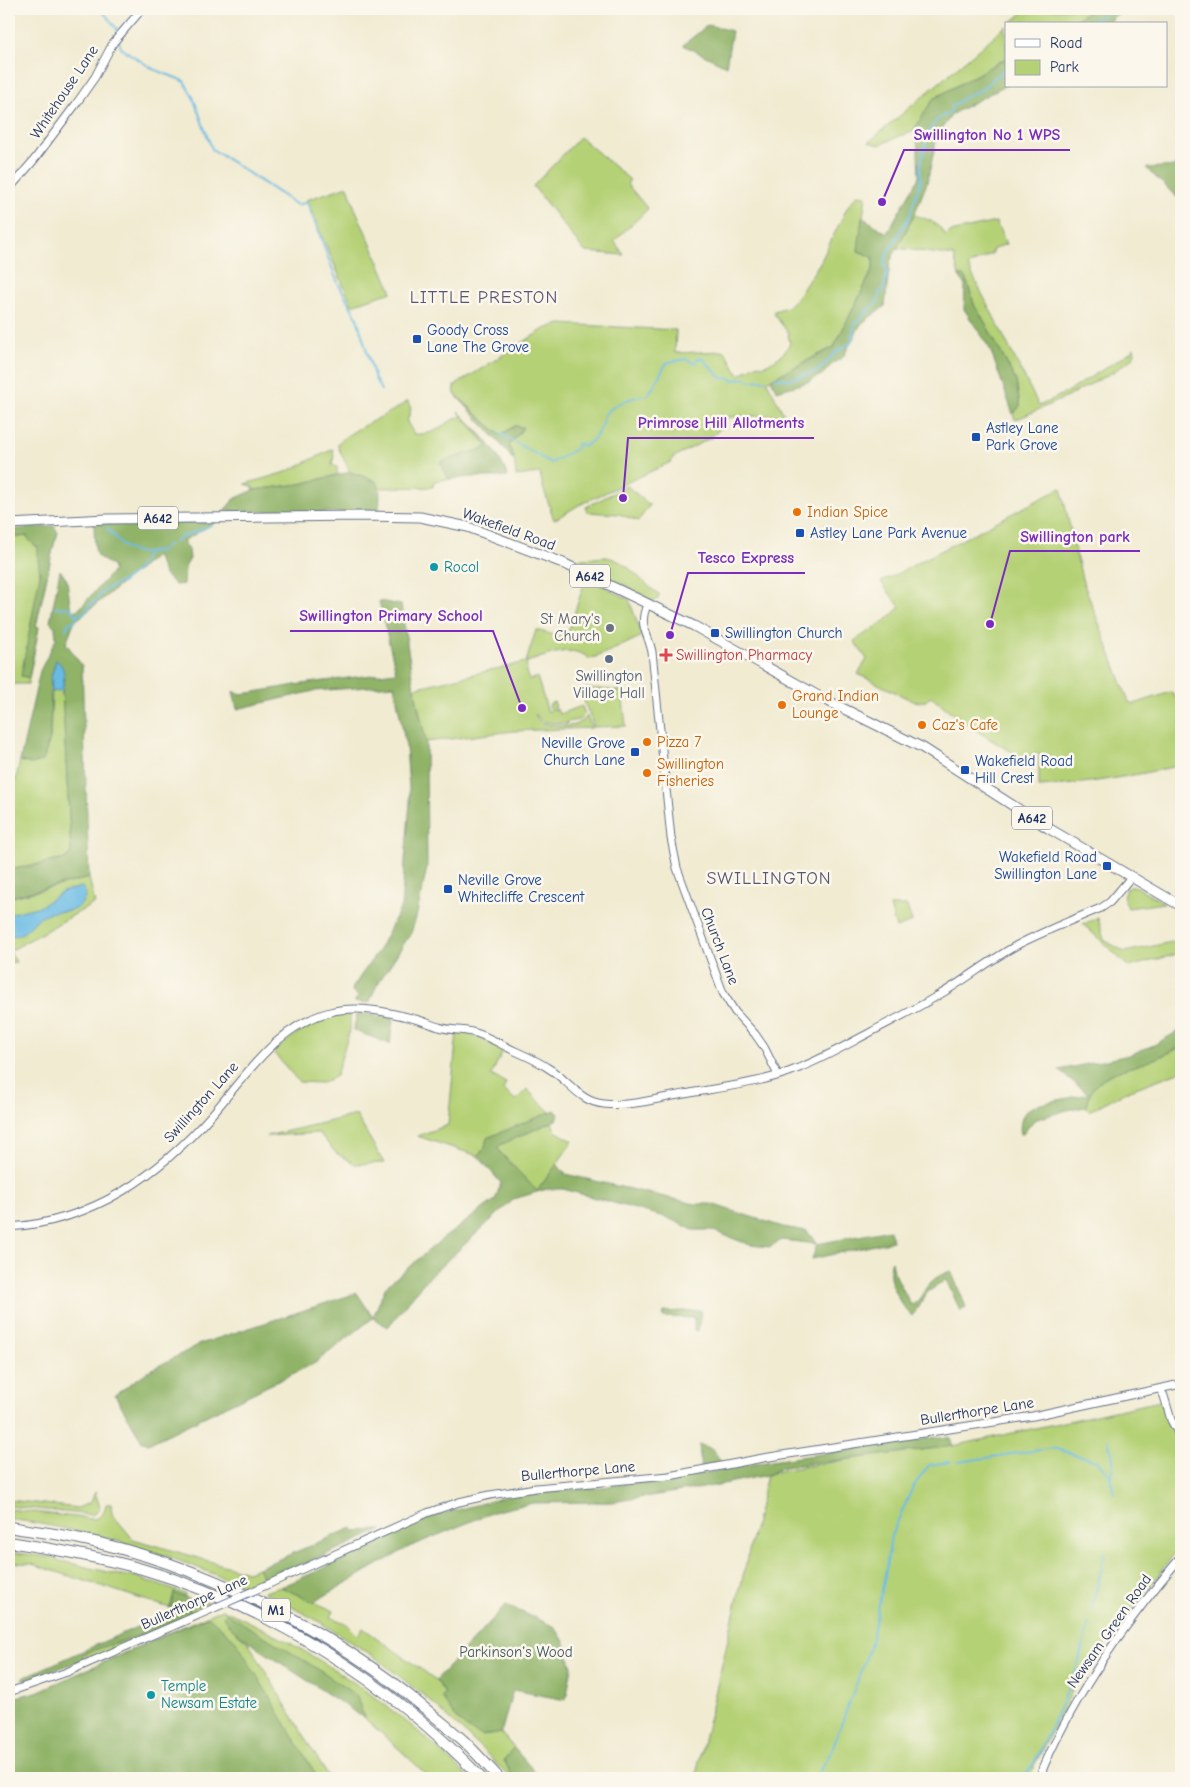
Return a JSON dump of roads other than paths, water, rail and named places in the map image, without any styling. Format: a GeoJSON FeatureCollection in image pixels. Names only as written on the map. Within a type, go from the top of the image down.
{"type":"FeatureCollection","features":[{"type":"Feature","properties":{"kind":"highway","name":"M1"},"geometry":{"type":"LineString","coordinates":[[9,1527],[77,1538],[133,1553],[187,1570],[264,1603],[317,1632],[407,1693],[464,1741],[499,1778]]}},
{"type":"Feature","properties":{"kind":"highway","name":"M1"},"geometry":{"type":"LineString","coordinates":[[9,1542],[88,1555],[143,1570],[190,1585],[238,1606],[299,1637],[347,1666],[393,1699],[436,1735],[481,1778]]}},
{"type":"Feature","properties":{"kind":"main road","name":"Wakefield Road"},"geometry":{"type":"LineString","coordinates":[[9,524],[136,518],[420,517],[468,527],[563,563],[694,626],[822,698],[917,745],[1048,828],[1181,906]]}},
{"type":"Feature","properties":{"kind":"street","name":"Whitehouse Lane"},"geometry":{"type":"LineString","coordinates":[[9,189],[34,160],[76,104],[95,77],[113,43],[127,24],[142,9]]}},
{"type":"Feature","properties":{"kind":"street","name":"Church Lane"},"geometry":{"type":"LineString","coordinates":[[647,605],[643,615],[643,625],[652,652],[675,862],[723,992],[735,1012],[764,1047],[778,1075]]}},
{"type":"Feature","properties":{"kind":"street","name":"Swillington Lane"},"geometry":{"type":"LineString","coordinates":[[9,1227],[26,1226],[86,1209],[126,1190],[146,1177],[171,1156],[198,1129],[262,1054],[284,1035],[315,1017],[333,1011],[367,1010],[412,1018],[436,1027],[466,1030],[483,1035],[548,1067],[577,1093],[592,1102],[625,1104],[713,1089],[798,1069],[937,996],[1019,944],[1101,908],[1110,902],[1132,876]]}},
{"type":"Feature","properties":{"kind":"street","name":"Bullerthorpe Lane"},"geometry":{"type":"LineString","coordinates":[[9,1692],[67,1672],[427,1514],[459,1502],[490,1494],[536,1488],[669,1476],[763,1458],[1033,1416],[1181,1384]]}},
{"type":"Feature","properties":{"kind":"street"},"geometry":{"type":"LineString","coordinates":[[1160,1389],[1171,1420],[1181,1438]]}},
{"type":"Feature","properties":{"kind":"street","name":"Newsam Green Road"},"geometry":{"type":"LineString","coordinates":[[1039,1778],[1074,1707],[1106,1654],[1181,1557]]}},
{"type":"Feature","properties":{"kind":"water"},"geometry":{"type":"Polygon","coordinates":[[[56,660],[62,666],[64,682],[62,690],[52,692],[51,678],[56,660]]]}},
{"type":"Feature","properties":{"kind":"water"},"geometry":{"type":"Polygon","coordinates":[[[81,887],[86,894],[79,907],[74,910],[44,915],[24,932],[15,936],[9,935],[9,914],[41,906],[62,892],[81,887]]]}},
{"type":"Feature","properties":{"kind":"waterway"},"geometry":{"type":"LineString","coordinates":[[101,9],[117,29],[118,34]]}},
{"type":"Feature","properties":{"kind":"waterway"},"geometry":{"type":"LineString","coordinates":[[1090,22],[1113,9]]}},
{"type":"Feature","properties":{"kind":"waterway"},"geometry":{"type":"LineString","coordinates":[[119,41],[121,48],[153,69],[184,81],[193,97],[212,149],[297,205],[307,202],[337,281],[357,318],[375,379],[381,390]]}},
{"type":"Feature","properties":{"kind":"waterway"},"geometry":{"type":"LineString","coordinates":[[775,378],[791,379],[818,371],[836,352],[851,343],[854,326],[865,312],[870,311],[872,306],[878,302],[880,292],[884,288],[887,272],[884,264],[887,253],[908,219],[921,180],[920,167],[929,131],[936,121],[950,112],[951,107],[965,97],[981,90],[1005,69]]}},
{"type":"Feature","properties":{"kind":"waterway"},"geometry":{"type":"LineString","coordinates":[[499,433],[551,463],[576,449],[578,443],[585,446],[595,438],[604,422],[603,417],[613,407],[631,398],[647,395],[668,362],[687,359],[693,363],[697,362],[697,358],[704,359],[722,378],[733,380],[745,378],[750,381],[765,380]]}},
{"type":"Feature","properties":{"kind":"waterway"},"geometry":{"type":"LineString","coordinates":[[174,542],[211,525]]}},
{"type":"Feature","properties":{"kind":"waterway"},"geometry":{"type":"LineString","coordinates":[[107,528],[124,547],[134,552],[147,553]]}},
{"type":"Feature","properties":{"kind":"waterway"},"geometry":{"type":"LineString","coordinates":[[56,608],[68,607],[76,615],[83,614],[105,591],[132,575],[147,553],[160,551],[169,544]]}},
{"type":"Feature","properties":{"kind":"waterway"},"geometry":{"type":"LineString","coordinates":[[66,630],[68,624],[75,621],[78,616]]}},
{"type":"Feature","properties":{"kind":"waterway"},"geometry":{"type":"LineString","coordinates":[[1108,1440],[1113,1463],[1110,1476]]}},
{"type":"Feature","properties":{"kind":"waterway"},"geometry":{"type":"LineString","coordinates":[[958,1462],[1053,1448],[1097,1461],[1110,1476],[1114,1493]]}},
{"type":"Feature","properties":{"kind":"waterway"},"geometry":{"type":"LineString","coordinates":[[816,1777],[831,1752],[870,1647],[891,1536],[913,1487],[929,1465],[949,1462]]}},
{"type":"Feature","properties":{"kind":"waterway"},"geometry":{"type":"LineString","coordinates":[[1092,1609],[1105,1552]]}},
{"type":"Feature","properties":{"kind":"waterway"},"geometry":{"type":"LineString","coordinates":[[1023,1778],[1034,1763],[1071,1683],[1089,1623]]}},
{"type":"Feature","properties":{"kind":"place","name":"Swillington No 1 WPS"},"geometry":{"type":"Point","coordinates":[882,202]}},
{"type":"Feature","properties":{"kind":"place","name":"Goody Cross Lane The Grove"},"geometry":{"type":"Point","coordinates":[417,339]}},
{"type":"Feature","properties":{"kind":"place","name":"Astley Lane Park Grove"},"geometry":{"type":"Point","coordinates":[976,437]}},
{"type":"Feature","properties":{"kind":"place","name":"Primrose Hill Allotments"},"geometry":{"type":"Point","coordinates":[623,498]}},
{"type":"Feature","properties":{"kind":"place","name":"Indian Spice"},"geometry":{"type":"Point","coordinates":[797,512]}},
{"type":"Feature","properties":{"kind":"place","name":"Astley Lane Park Avenue"},"geometry":{"type":"Point","coordinates":[800,533]}},
{"type":"Feature","properties":{"kind":"place","name":"Rocol"},"geometry":{"type":"Point","coordinates":[434,567]}},
{"type":"Feature","properties":{"kind":"place","name":"Swillington park"},"geometry":{"type":"Point","coordinates":[990,624]}},
{"type":"Feature","properties":{"kind":"place","name":"St Mary's Church"},"geometry":{"type":"Point","coordinates":[610,628]}},
{"type":"Feature","properties":{"kind":"place","name":"Swillington Church"},"geometry":{"type":"Point","coordinates":[715,633]}},
{"type":"Feature","properties":{"kind":"place","name":"Tesco Express"},"geometry":{"type":"Point","coordinates":[670,635]}},
{"type":"Feature","properties":{"kind":"place","name":"Swillington Pharmacy"},"geometry":{"type":"Point","coordinates":[666,655]}},
{"type":"Feature","properties":{"kind":"place","name":"Swillington Village Hall"},"geometry":{"type":"Point","coordinates":[609,659]}},
{"type":"Feature","properties":{"kind":"place","name":"Grand Indian Lounge"},"geometry":{"type":"Point","coordinates":[782,705]}},
{"type":"Feature","properties":{"kind":"place","name":"Swillington Primary School"},"geometry":{"type":"Point","coordinates":[522,708]}},
{"type":"Feature","properties":{"kind":"place","name":"Caz's Cafe"},"geometry":{"type":"Point","coordinates":[922,725]}},
{"type":"Feature","properties":{"kind":"place","name":"Pizza 7"},"geometry":{"type":"Point","coordinates":[647,742]}},
{"type":"Feature","properties":{"kind":"place","name":"Neville Grove Church Lane"},"geometry":{"type":"Point","coordinates":[635,752]}},
{"type":"Feature","properties":{"kind":"place","name":"Wakefield Road Hill Crest"},"geometry":{"type":"Point","coordinates":[965,770]}},
{"type":"Feature","properties":{"kind":"place","name":"Swillington Fisheries"},"geometry":{"type":"Point","coordinates":[647,773]}},
{"type":"Feature","properties":{"kind":"place","name":"Wakefield Road Swillington Lane"},"geometry":{"type":"Point","coordinates":[1107,866]}},
{"type":"Feature","properties":{"kind":"place","name":"Neville Grove Whitecliffe Crescent"},"geometry":{"type":"Point","coordinates":[448,889]}},
{"type":"Feature","properties":{"kind":"place","name":"Temple Newsam Estate"},"geometry":{"type":"Point","coordinates":[151,1695]}},
{"type":"Feature","properties":{"kind":"district","name":"LITTLE PRESTON"},"geometry":{"type":"Point","coordinates":[484,297]}},
{"type":"Feature","properties":{"kind":"district","name":"SWILLINGTON"},"geometry":{"type":"Point","coordinates":[769,878]}},
{"type":"Feature","properties":{"kind":"park label","name":"Parkinson's Wood"},"geometry":{"type":"Point","coordinates":[516,1652]}}]}
